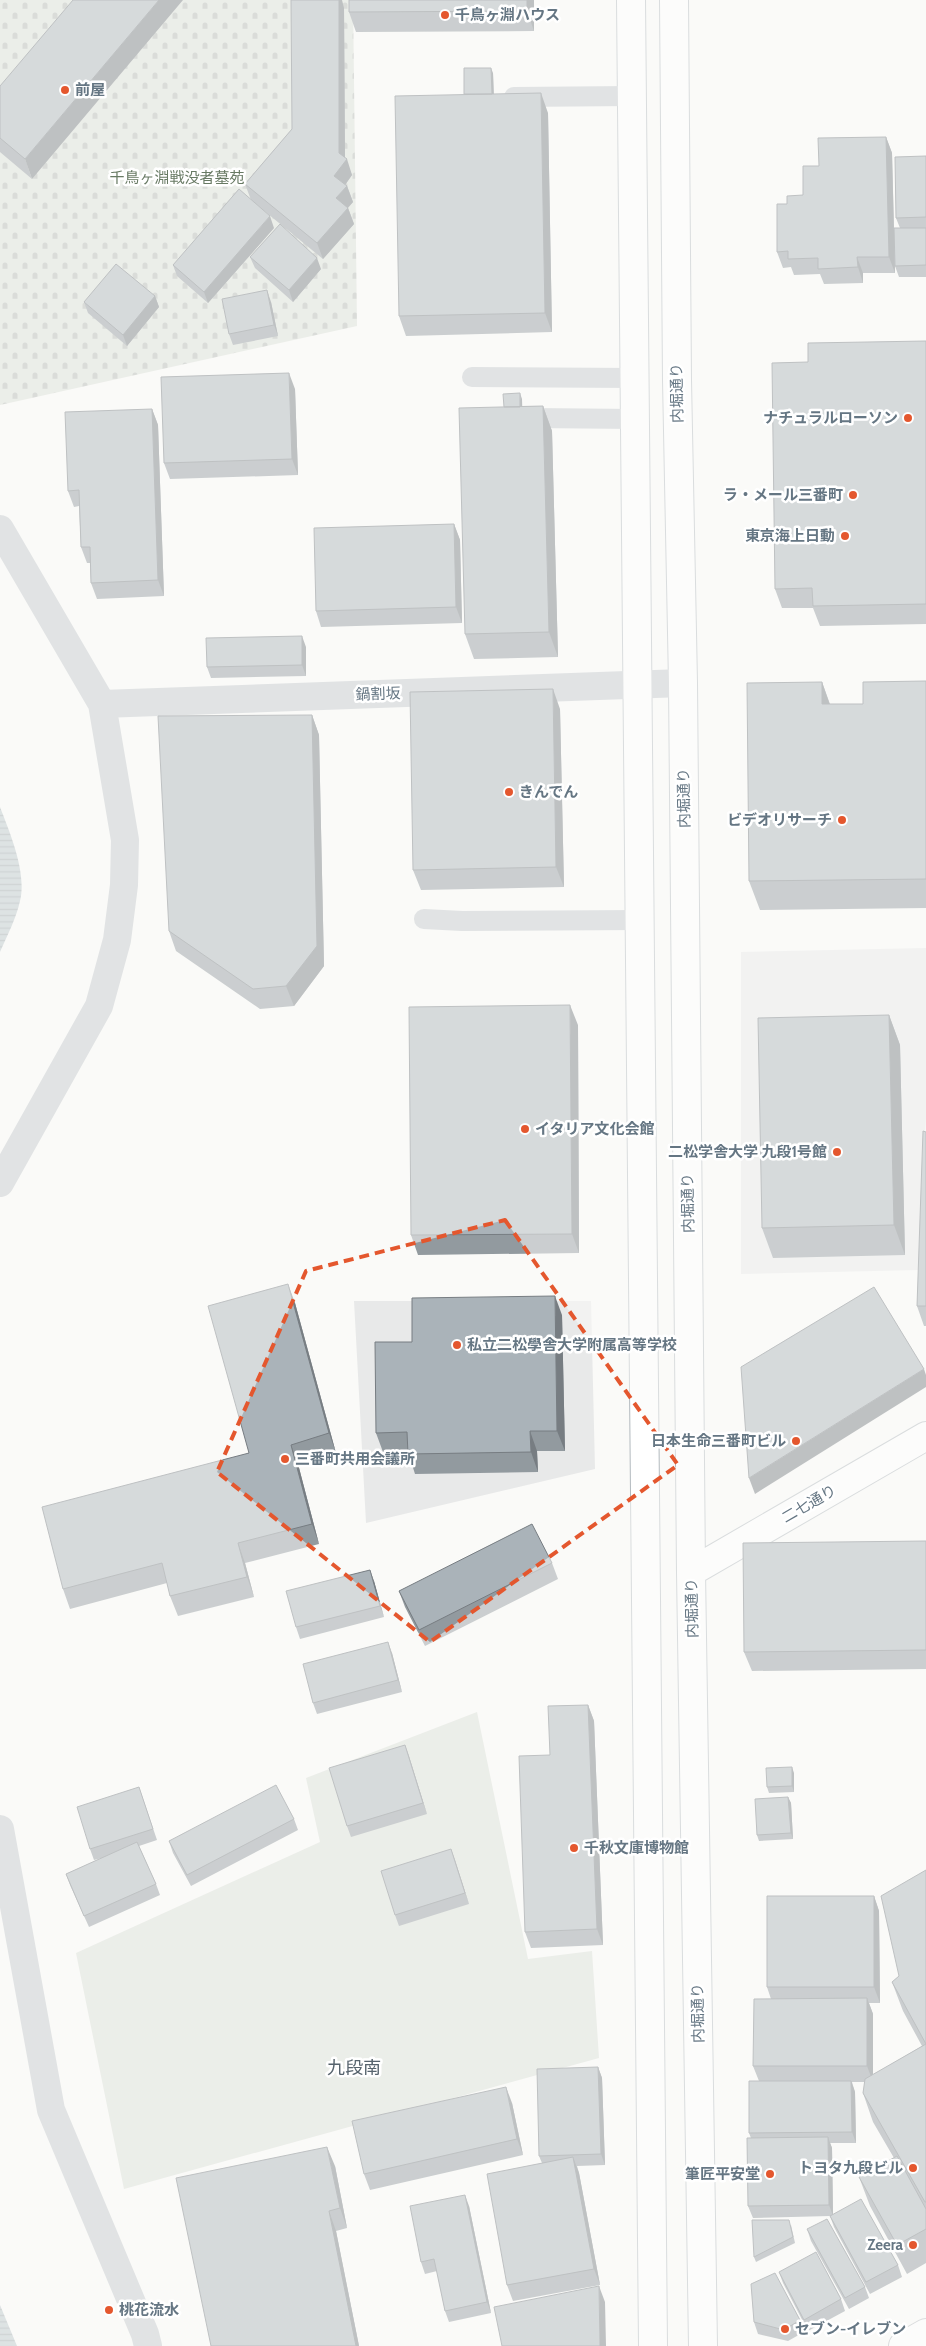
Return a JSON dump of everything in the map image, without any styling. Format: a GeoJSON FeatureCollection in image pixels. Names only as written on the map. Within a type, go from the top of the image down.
{"type":"FeatureCollection","features":[{"type":"Feature","properties":{"kind":"main road"},"geometry":{"type":"LineString","coordinates":[[631,0],[639,684],[653,2346]]}},
{"type":"Feature","properties":{"kind":"main road","name":"内堀通り"},"geometry":{"type":"LineString","coordinates":[[674,0],[676,380],[683,683],[691,1572],[704,2342]]}},
{"type":"Feature","properties":{"kind":"main road","name":"二七通り"},"geometry":{"type":"LineString","coordinates":[[691,1572],[926,1436]]}},
{"type":"Feature","properties":{"kind":"main road"},"geometry":{"type":"LineString","coordinates":[[903,2346],[926,2333]]}},
{"type":"Feature","properties":{"kind":"street"},"geometry":{"type":"LineString","coordinates":[[0,529],[102,704],[125,840],[124,885],[118,940],[99,1006],[0,1183]]}},
{"type":"Feature","properties":{"kind":"street","name":"鍋割坂"},"geometry":{"type":"LineString","coordinates":[[102,704],[683,683]]}},
{"type":"Feature","properties":{"kind":"street"},"geometry":{"type":"LineString","coordinates":[[0,1829],[51,2110],[145,2334],[148,2346]]}},
{"type":"Feature","properties":{"kind":"lane"},"geometry":{"type":"LineString","coordinates":[[503,97],[632,96]]}},
{"type":"Feature","properties":{"kind":"lane"},"geometry":{"type":"LineString","coordinates":[[472,377],[635,378]]}},
{"type":"Feature","properties":{"kind":"lane"},"geometry":{"type":"LineString","coordinates":[[530,418],[636,419]]}},
{"type":"Feature","properties":{"kind":"lane"},"geometry":{"type":"LineString","coordinates":[[424,919],[462,921],[640,920]]}},
{"type":"Feature","properties":{"kind":"highlighted area"},"geometry":{"type":"Polygon","coordinates":[[[505,1220],[678,1465],[430,1642],[217,1472],[306,1271],[505,1220]]]}},
{"type":"Feature","properties":{"kind":"shaded area"},"geometry":{"type":"Polygon","coordinates":[[[0,807],[16,853],[22,890],[16,914],[0,952],[0,807]]]}},
{"type":"Feature","properties":{"kind":"shaded area"},"geometry":{"type":"Polygon","coordinates":[[[926,948],[926,1118],[918,1270],[741,1274],[741,952],[926,948]]]}},
{"type":"Feature","properties":{"kind":"shaded area"},"geometry":{"type":"Polygon","coordinates":[[[354,1301],[591,1301],[595,1469],[366,1523],[354,1301]]]}},
{"type":"Feature","properties":{"kind":"shaded area"},"geometry":{"type":"Polygon","coordinates":[[[0,2305],[17,2346],[0,2346],[0,2305]]]}},
{"type":"Feature","properties":{"kind":"green space","name":"千鳥ヶ淵戦没者墓苑"},"geometry":{"type":"Polygon","coordinates":[[[0,0],[353,0],[357,326],[0,405],[0,0]]]}},
{"type":"Feature","properties":{"kind":"green space"},"geometry":{"type":"Polygon","coordinates":[[[477,1712],[528,1959],[592,1951],[599,2058],[124,2189],[76,1953],[320,1842],[306,1778],[477,1712]]]}},
{"type":"Feature","properties":{"kind":"building","name":"前屋"},"geometry":{"type":"Polygon","coordinates":[[[73,0],[159,0],[25,159],[0,138],[0,86],[73,0]]]}},
{"type":"Feature","properties":{"kind":"building"},"geometry":{"type":"Polygon","coordinates":[[[291,0],[339,0],[339,153],[347,159],[334,176],[347,186],[336,198],[348,208],[317,243],[245,184],[292,129],[291,0]]]}},
{"type":"Feature","properties":{"kind":"building"},"geometry":{"type":"Polygon","coordinates":[[[349,0],[527,0],[527,11],[349,12],[349,0]]]}},
{"type":"Feature","properties":{"kind":"building"},"geometry":{"type":"Polygon","coordinates":[[[464,68],[491,68],[492,94],[464,94],[464,68]]]}},
{"type":"Feature","properties":{"kind":"building"},"geometry":{"type":"Polygon","coordinates":[[[541,93],[545,313],[399,316],[395,96],[541,93]]]}},
{"type":"Feature","properties":{"kind":"building"},"geometry":{"type":"Polygon","coordinates":[[[886,137],[889,257],[857,257],[858,267],[818,269],[818,258],[788,259],[788,251],[777,252],[777,204],[787,204],[787,196],[803,195],[803,166],[819,166],[818,138],[886,137]]]}},
{"type":"Feature","properties":{"kind":"building"},"geometry":{"type":"Polygon","coordinates":[[[926,156],[926,217],[896,218],[895,157],[926,156]]]}},
{"type":"Feature","properties":{"kind":"building"},"geometry":{"type":"Polygon","coordinates":[[[239,189],[270,216],[204,292],[173,265],[239,189]]]}},
{"type":"Feature","properties":{"kind":"building"},"geometry":{"type":"Polygon","coordinates":[[[280,224],[317,258],[289,290],[250,257],[280,224]]]}},
{"type":"Feature","properties":{"kind":"building"},"geometry":{"type":"Polygon","coordinates":[[[894,228],[926,228],[926,265],[895,266],[894,228]]]}},
{"type":"Feature","properties":{"kind":"building"},"geometry":{"type":"Polygon","coordinates":[[[116,264],[155,296],[123,335],[84,302],[116,264]]]}},
{"type":"Feature","properties":{"kind":"building"},"geometry":{"type":"Polygon","coordinates":[[[267,290],[274,325],[229,334],[222,299],[267,290]]]}},
{"type":"Feature","properties":{"kind":"building","name":"ラ・メール三番町"},"geometry":{"type":"Polygon","coordinates":[[[926,341],[926,604],[813,606],[812,588],[775,589],[772,363],[808,362],[808,343],[926,341]]]}},
{"type":"Feature","properties":{"kind":"building"},"geometry":{"type":"Polygon","coordinates":[[[289,373],[292,459],[164,463],[161,377],[289,373]]]}},
{"type":"Feature","properties":{"kind":"building"},"geometry":{"type":"Polygon","coordinates":[[[520,393],[520,407],[504,407],[503,394],[520,393]]]}},
{"type":"Feature","properties":{"kind":"building"},"geometry":{"type":"Polygon","coordinates":[[[543,406],[549,632],[465,634],[459,408],[543,406]]]}},
{"type":"Feature","properties":{"kind":"building"},"geometry":{"type":"Polygon","coordinates":[[[152,409],[158,580],[91,583],[90,547],[81,547],[79,490],[68,491],[65,412],[152,409]]]}},
{"type":"Feature","properties":{"kind":"building"},"geometry":{"type":"Polygon","coordinates":[[[454,524],[456,607],[316,611],[314,528],[454,524]]]}},
{"type":"Feature","properties":{"kind":"building"},"geometry":{"type":"Polygon","coordinates":[[[302,636],[302,665],[207,667],[206,638],[302,636]]]}},
{"type":"Feature","properties":{"kind":"building","name":"ビデオリサーチ"},"geometry":{"type":"Polygon","coordinates":[[[926,681],[926,879],[749,881],[747,683],[822,682],[822,704],[863,704],[863,682],[926,681]]]}},
{"type":"Feature","properties":{"kind":"building"},"geometry":{"type":"Polygon","coordinates":[[[553,689],[556,867],[413,870],[410,692],[553,689]]]}},
{"type":"Feature","properties":{"kind":"building"},"geometry":{"type":"Polygon","coordinates":[[[312,715],[317,946],[286,986],[253,989],[169,931],[158,716],[312,715]]]}},
{"type":"Feature","properties":{"kind":"building"},"geometry":{"type":"Polygon","coordinates":[[[570,1005],[572,1234],[411,1235],[409,1007],[570,1005]]]}},
{"type":"Feature","properties":{"kind":"building","name":"二松学舎大学 九段1号館"},"geometry":{"type":"Polygon","coordinates":[[[889,1015],[894,1225],[762,1228],[758,1018],[889,1015]]]}},
{"type":"Feature","properties":{"kind":"building"},"geometry":{"type":"Polygon","coordinates":[[[923,1131],[926,1132],[926,1306],[917,1306],[923,1131]]]}},
{"type":"Feature","properties":{"kind":"building","name":"三番町共用会議所"},"geometry":{"type":"Polygon","coordinates":[[[288,1284],[329,1433],[291,1445],[312,1524],[238,1543],[247,1577],[170,1596],[162,1563],[63,1589],[42,1507],[249,1453],[208,1306],[288,1284]]]}},
{"type":"Feature","properties":{"kind":"building","name":"日本生命三番町ビル"},"geometry":{"type":"Polygon","coordinates":[[[874,1287],[924,1369],[749,1478],[741,1367],[874,1287]]]}},
{"type":"Feature","properties":{"kind":"building"},"geometry":{"type":"Polygon","coordinates":[[[555,1296],[557,1431],[530,1431],[531,1452],[408,1454],[407,1432],[376,1433],[375,1342],[412,1342],[412,1298],[555,1296]]]}},
{"type":"Feature","properties":{"kind":"building"},"geometry":{"type":"Polygon","coordinates":[[[532,1524],[552,1563],[419,1630],[399,1591],[532,1524]]]}},
{"type":"Feature","properties":{"kind":"building"},"geometry":{"type":"Polygon","coordinates":[[[926,1541],[926,1650],[744,1652],[743,1543],[926,1541]]]}},
{"type":"Feature","properties":{"kind":"building"},"geometry":{"type":"Polygon","coordinates":[[[370,1570],[380,1606],[296,1627],[286,1591],[370,1570]]]}},
{"type":"Feature","properties":{"kind":"building"},"geometry":{"type":"Polygon","coordinates":[[[388,1642],[398,1680],[313,1703],[303,1664],[388,1642]]]}},
{"type":"Feature","properties":{"kind":"building"},"geometry":{"type":"Polygon","coordinates":[[[588,1705],[597,1929],[525,1932],[519,1756],[550,1755],[548,1706],[588,1705]]]}},
{"type":"Feature","properties":{"kind":"building"},"geometry":{"type":"Polygon","coordinates":[[[405,1745],[423,1803],[347,1826],[329,1768],[405,1745]]]}},
{"type":"Feature","properties":{"kind":"building"},"geometry":{"type":"Polygon","coordinates":[[[792,1767],[792,1786],[767,1787],[766,1768],[792,1767]]]}},
{"type":"Feature","properties":{"kind":"building"},"geometry":{"type":"Polygon","coordinates":[[[276,1785],[294,1819],[187,1875],[169,1841],[276,1785]]]}},
{"type":"Feature","properties":{"kind":"building"},"geometry":{"type":"Polygon","coordinates":[[[139,1787],[153,1829],[90,1849],[77,1807],[139,1787]]]}},
{"type":"Feature","properties":{"kind":"building"},"geometry":{"type":"Polygon","coordinates":[[[788,1797],[791,1833],[757,1835],[755,1799],[788,1797]]]}},
{"type":"Feature","properties":{"kind":"building"},"geometry":{"type":"Polygon","coordinates":[[[137,1842],[156,1884],[84,1916],[66,1874],[137,1842]]]}},
{"type":"Feature","properties":{"kind":"building"},"geometry":{"type":"Polygon","coordinates":[[[451,1849],[465,1893],[395,1915],[381,1871],[451,1849]]]}},
{"type":"Feature","properties":{"kind":"building"},"geometry":{"type":"Polygon","coordinates":[[[926,1870],[926,2044],[892,1982],[899,1976],[881,1896],[926,1870]]]}},
{"type":"Feature","properties":{"kind":"building"},"geometry":{"type":"Polygon","coordinates":[[[767,1896],[874,1896],[874,1987],[767,1987],[767,1896]]]}},
{"type":"Feature","properties":{"kind":"building"},"geometry":{"type":"Polygon","coordinates":[[[867,1998],[867,2066],[753,2066],[754,1999],[867,1998]]]}},
{"type":"Feature","properties":{"kind":"building","name":"トヨタ九段ビル"},"geometry":{"type":"Polygon","coordinates":[[[926,2044],[925,2202],[863,2093],[865,2079],[926,2044]]]}},
{"type":"Feature","properties":{"kind":"building"},"geometry":{"type":"Polygon","coordinates":[[[598,2067],[601,2154],[539,2156],[537,2069],[598,2067]]]}},
{"type":"Feature","properties":{"kind":"building"},"geometry":{"type":"Polygon","coordinates":[[[749,2081],[851,2081],[852,2132],[749,2133],[749,2081]]]}},
{"type":"Feature","properties":{"kind":"building"},"geometry":{"type":"Polygon","coordinates":[[[506,2087],[517,2139],[364,2174],[352,2121],[506,2087]]]}},
{"type":"Feature","properties":{"kind":"building"},"geometry":{"type":"Polygon","coordinates":[[[828,2137],[829,2205],[748,2206],[747,2138],[828,2137]]]}},
{"type":"Feature","properties":{"kind":"building"},"geometry":{"type":"Polygon","coordinates":[[[327,2147],[340,2208],[329,2211],[356,2346],[211,2346],[176,2178],[327,2147]]]}},
{"type":"Feature","properties":{"kind":"building"},"geometry":{"type":"Polygon","coordinates":[[[897,2156],[926,2209],[926,2229],[897,2245],[859,2177],[897,2156]]]}},
{"type":"Feature","properties":{"kind":"building"},"geometry":{"type":"Polygon","coordinates":[[[573,2157],[594,2269],[507,2285],[487,2174],[573,2157]]]}},
{"type":"Feature","properties":{"kind":"building"},"geometry":{"type":"Polygon","coordinates":[[[465,2195],[487,2302],[445,2311],[434,2259],[421,2262],[410,2206],[465,2195]]]}},
{"type":"Feature","properties":{"kind":"building"},"geometry":{"type":"Polygon","coordinates":[[[861,2199],[898,2265],[866,2282],[830,2216],[861,2199]]]}},
{"type":"Feature","properties":{"kind":"building"},"geometry":{"type":"Polygon","coordinates":[[[827,2219],[865,2287],[845,2298],[807,2229],[827,2219]]]}},
{"type":"Feature","properties":{"kind":"building"},"geometry":{"type":"Polygon","coordinates":[[[752,2220],[789,2220],[793,2237],[754,2257],[752,2220]]]}},
{"type":"Feature","properties":{"kind":"building"},"geometry":{"type":"Polygon","coordinates":[[[816,2252],[841,2299],[804,2320],[779,2272],[816,2252]]]}},
{"type":"Feature","properties":{"kind":"building"},"geometry":{"type":"Polygon","coordinates":[[[775,2273],[800,2320],[784,2330],[754,2322],[751,2284],[775,2273]]]}},
{"type":"Feature","properties":{"kind":"building"},"geometry":{"type":"Polygon","coordinates":[[[599,2286],[600,2346],[502,2346],[494,2307],[599,2286]]]}},
{"type":"Feature","properties":{"kind":"place","name":"千鳥ヶ淵ハウス"},"geometry":{"type":"Point","coordinates":[445,15]}},
{"type":"Feature","properties":{"kind":"place","name":"前屋"},"geometry":{"type":"Point","coordinates":[65,90]}},
{"type":"Feature","properties":{"kind":"place","name":"ナチュラルローソン"},"geometry":{"type":"Point","coordinates":[908,418]}},
{"type":"Feature","properties":{"kind":"place","name":"ラ・メール三番町"},"geometry":{"type":"Point","coordinates":[853,495]}},
{"type":"Feature","properties":{"kind":"place","name":"東京海上日動"},"geometry":{"type":"Point","coordinates":[845,536]}},
{"type":"Feature","properties":{"kind":"place","name":"きんでん"},"geometry":{"type":"Point","coordinates":[509,792]}},
{"type":"Feature","properties":{"kind":"place","name":"ビデオリサーチ"},"geometry":{"type":"Point","coordinates":[842,820]}},
{"type":"Feature","properties":{"kind":"place","name":"イタリア文化会館"},"geometry":{"type":"Point","coordinates":[525,1129]}},
{"type":"Feature","properties":{"kind":"place","name":"二松学舎大学 九段1号館"},"geometry":{"type":"Point","coordinates":[837,1152]}},
{"type":"Feature","properties":{"kind":"place","name":"私立二松學舎大学附属高等学校"},"geometry":{"type":"Point","coordinates":[457,1345]}},
{"type":"Feature","properties":{"kind":"place","name":"日本生命三番町ビル"},"geometry":{"type":"Point","coordinates":[796,1441]}},
{"type":"Feature","properties":{"kind":"place","name":"三番町共用会議所"},"geometry":{"type":"Point","coordinates":[285,1459]}},
{"type":"Feature","properties":{"kind":"place","name":"千秋文庫博物館"},"geometry":{"type":"Point","coordinates":[574,1848]}},
{"type":"Feature","properties":{"kind":"place","name":"トヨタ九段ビル"},"geometry":{"type":"Point","coordinates":[913,2168]}},
{"type":"Feature","properties":{"kind":"place","name":"筆匠平安堂"},"geometry":{"type":"Point","coordinates":[770,2174]}},
{"type":"Feature","properties":{"kind":"place","name":"Zeera"},"geometry":{"type":"Point","coordinates":[913,2245]}},
{"type":"Feature","properties":{"kind":"place","name":"桃花流水"},"geometry":{"type":"Point","coordinates":[109,2310]}},
{"type":"Feature","properties":{"kind":"place","name":"セブン-イレブン"},"geometry":{"type":"Point","coordinates":[785,2329]}},
{"type":"Feature","properties":{"kind":"district","name":"九段南"},"geometry":{"type":"Point","coordinates":[354,2068]}}]}
